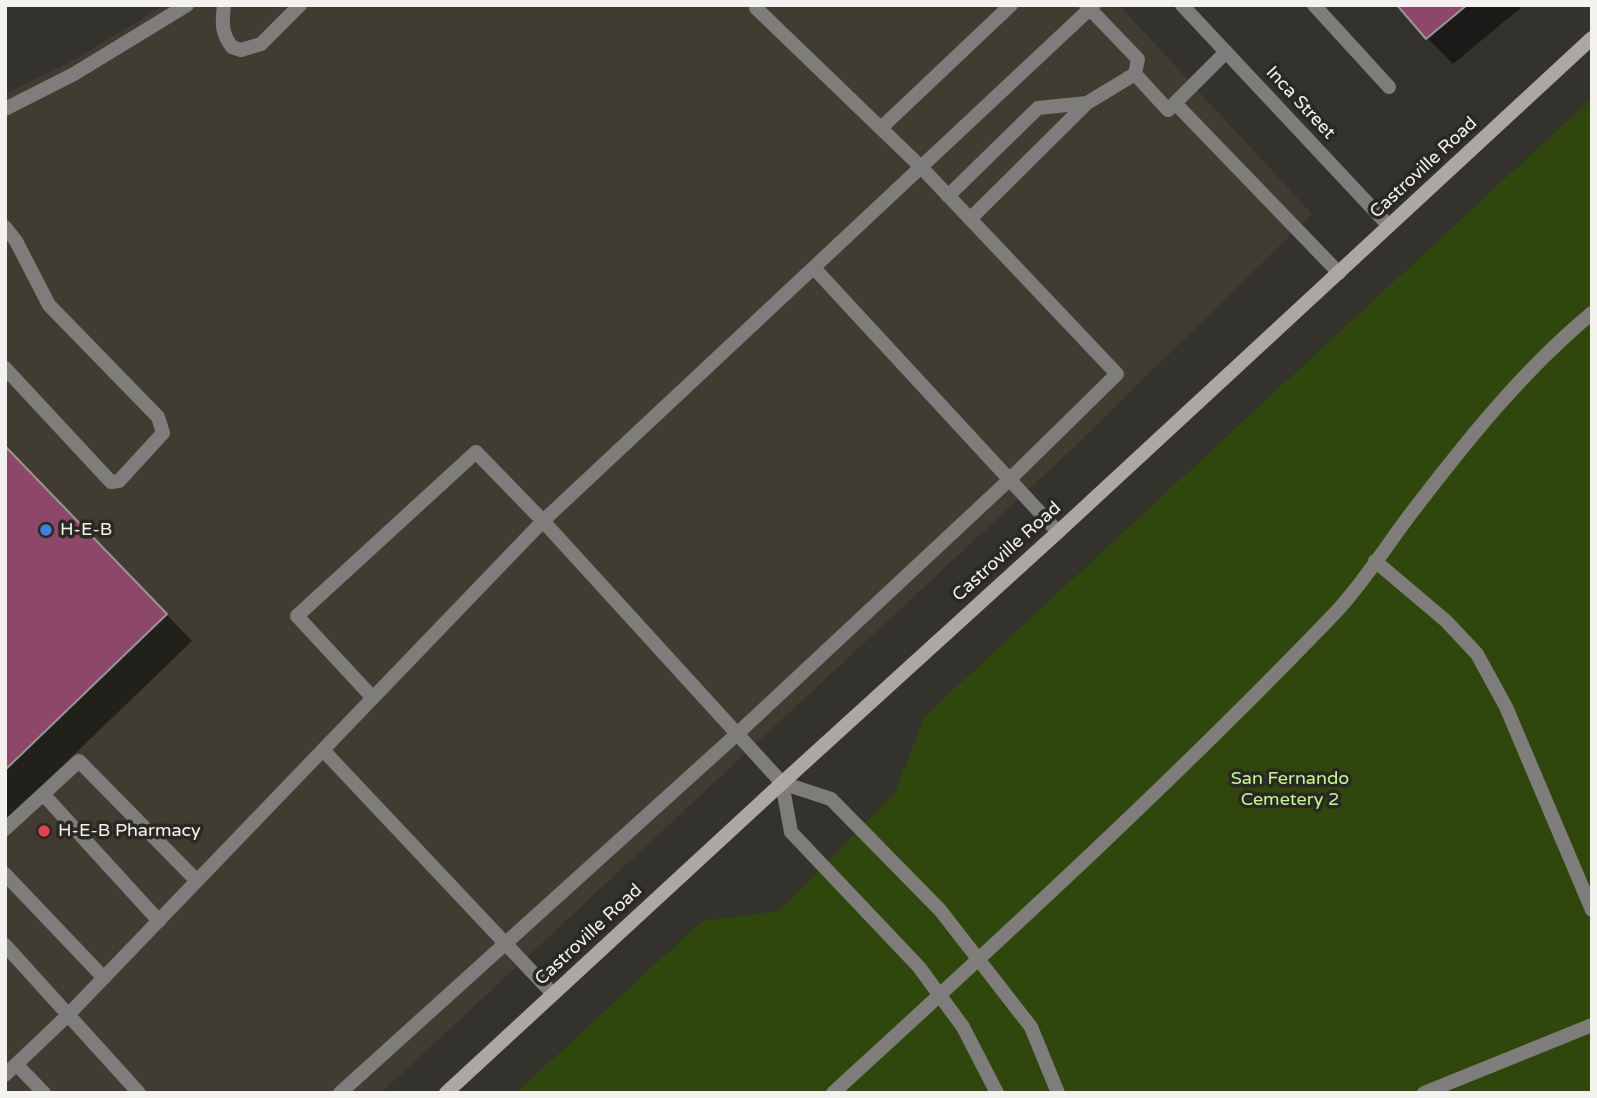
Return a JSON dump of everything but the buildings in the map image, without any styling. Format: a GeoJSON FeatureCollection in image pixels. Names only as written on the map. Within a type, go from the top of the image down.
{"type":"FeatureCollection","features":[{"type":"Feature","properties":{"kind":"main road","name":"Castroville Road"},"geometry":{"type":"LineString","coordinates":[[446,1093],[1592,38]]}},
{"type":"Feature","properties":{"kind":"street"},"geometry":{"type":"LineString","coordinates":[[5,109],[74,74],[187,5]]}},
{"type":"Feature","properties":{"kind":"street"},"geometry":{"type":"LineString","coordinates":[[224,5],[221,24],[223,33],[232,47],[241,50],[261,44],[300,5]]}},
{"type":"Feature","properties":{"kind":"street"},"geometry":{"type":"LineString","coordinates":[[340,1093],[737,734],[1009,480],[1117,374],[921,167],[756,8],[759,5]]}},
{"type":"Feature","properties":{"kind":"street"},"geometry":{"type":"LineString","coordinates":[[881,128],[1011,5]]}},
{"type":"Feature","properties":{"kind":"street","name":"Inca Street"},"geometry":{"type":"LineString","coordinates":[[1182,5],[1389,226]]}},
{"type":"Feature","properties":{"kind":"street"},"geometry":{"type":"LineString","coordinates":[[1314,5],[1389,87]]}},
{"type":"Feature","properties":{"kind":"street"},"geometry":{"type":"LineString","coordinates":[[5,1075],[104,978],[543,521],[1090,7],[1138,59],[1135,74],[1087,103],[970,219]]}},
{"type":"Feature","properties":{"kind":"street"},"geometry":{"type":"LineString","coordinates":[[1135,74],[1168,110],[1226,52]]}},
{"type":"Feature","properties":{"kind":"street"},"geometry":{"type":"LineString","coordinates":[[948,196],[1038,108],[1087,103]]}},
{"type":"Feature","properties":{"kind":"street"},"geometry":{"type":"LineString","coordinates":[[1175,103],[1339,273]]}},
{"type":"Feature","properties":{"kind":"street"},"geometry":{"type":"LineString","coordinates":[[5,227],[16,241],[49,305],[158,417],[163,433],[119,481],[111,482],[5,368]]}},
{"type":"Feature","properties":{"kind":"street"},"geometry":{"type":"LineString","coordinates":[[814,268],[1058,532]]}},
{"type":"Feature","properties":{"kind":"street"},"geometry":{"type":"LineString","coordinates":[[833,1093],[979,960],[1208,741],[1338,609],[1469,438],[1556,343],[1592,313]]}},
{"type":"Feature","properties":{"kind":"street"},"geometry":{"type":"LineString","coordinates":[[373,698],[297,616],[476,452],[543,521],[782,783],[831,799],[940,910],[1031,1027],[1058,1093]]}},
{"type":"Feature","properties":{"kind":"street"},"geometry":{"type":"LineString","coordinates":[[1376,561],[1446,621],[1476,654],[1506,707],[1592,910]]}},
{"type":"Feature","properties":{"kind":"street"},"geometry":{"type":"LineString","coordinates":[[323,750],[554,994]]}},
{"type":"Feature","properties":{"kind":"street"},"geometry":{"type":"LineString","coordinates":[[5,829],[79,761],[197,881]]}},
{"type":"Feature","properties":{"kind":"street"},"geometry":{"type":"LineString","coordinates":[[782,783],[791,832],[919,967],[962,1027],[997,1093]]}},
{"type":"Feature","properties":{"kind":"street"},"geometry":{"type":"LineString","coordinates":[[43,794],[159,921]]}},
{"type":"Feature","properties":{"kind":"street"},"geometry":{"type":"LineString","coordinates":[[5,874],[104,978]]}},
{"type":"Feature","properties":{"kind":"street"},"geometry":{"type":"LineString","coordinates":[[8,954],[139,1093]]}},
{"type":"Feature","properties":{"kind":"street"},"geometry":{"type":"LineString","coordinates":[[1424,1093],[1592,1025]]}},
{"type":"Feature","properties":{"kind":"street"},"geometry":{"type":"LineString","coordinates":[[17,1065],[44,1093]]}},
{"type":"Feature","properties":{"kind":"shaded area"},"geometry":{"type":"Polygon","coordinates":[[[165,5],[1119,5],[1312,214],[1070,451],[381,1093],[5,1093],[5,94],[67,64],[165,5]]]}},
{"type":"Feature","properties":{"kind":"green space","name":"San Fernando Cemetery 2"},"geometry":{"type":"Polygon","coordinates":[[[1592,98],[1592,1093],[516,1093],[702,921],[779,911],[895,793],[925,716],[1592,98]]]}},
{"type":"Feature","properties":{"kind":"place","name":"H-E-B"},"geometry":{"type":"Point","coordinates":[46,530]}},
{"type":"Feature","properties":{"kind":"place","name":"H-E-B Pharmacy"},"geometry":{"type":"Point","coordinates":[44,831]}}]}
